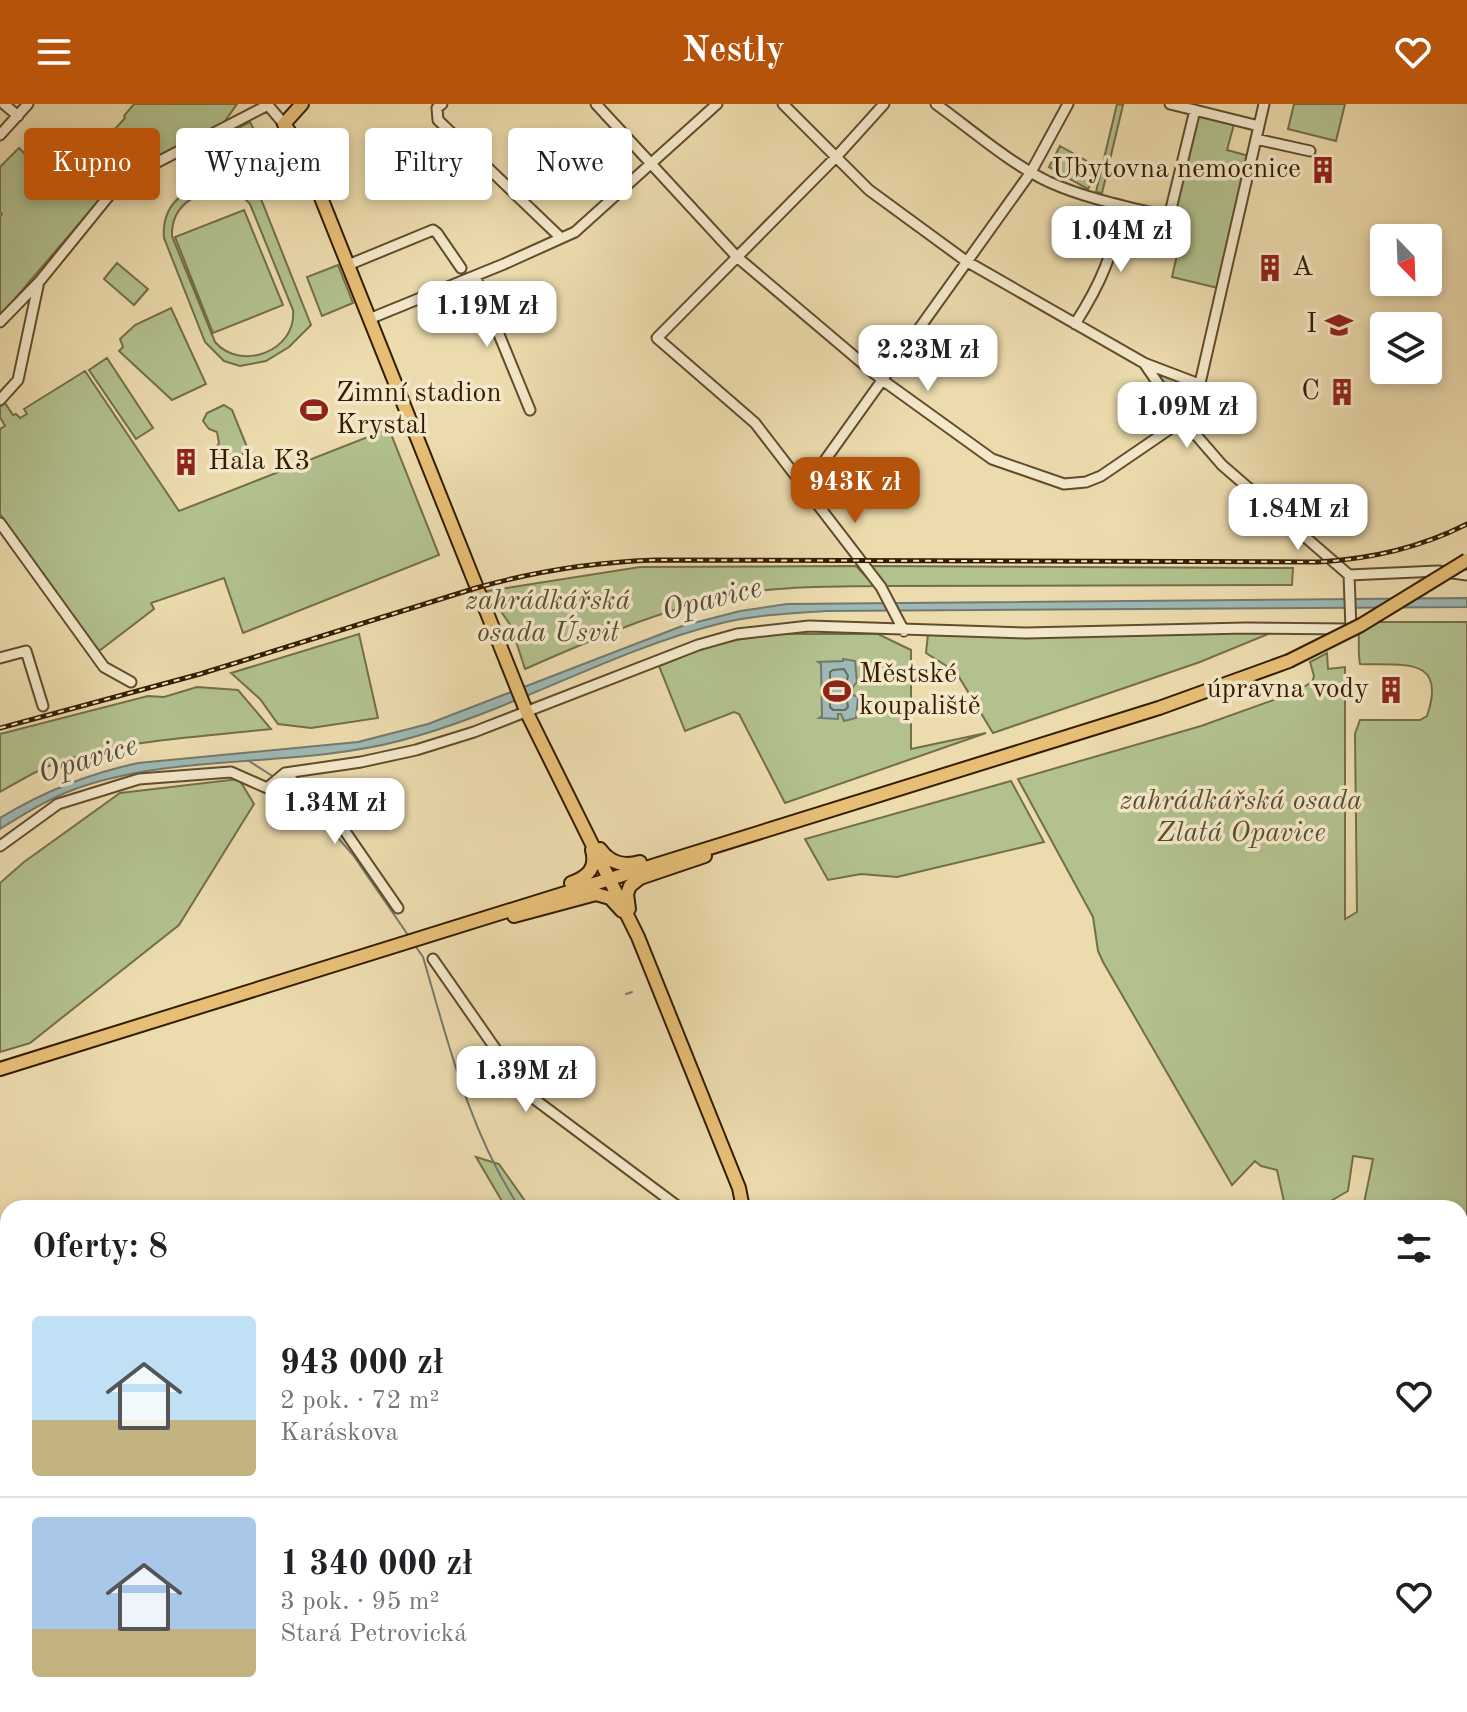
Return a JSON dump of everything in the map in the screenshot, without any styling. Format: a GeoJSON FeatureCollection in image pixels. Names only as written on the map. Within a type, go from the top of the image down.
{"type":"FeatureCollection","features":[{"type":"Feature","properties":{"kind":"main road"},"geometry":{"type":"LineString","coordinates":[[302,104],[284,124],[302,150],[526,711],[638,937],[741,1200]]}},
{"type":"Feature","properties":{"kind":"main road"},"geometry":{"type":"LineString","coordinates":[[0,1069],[1228,685],[1289,661],[1361,625],[1467,560]]}},
{"type":"Feature","properties":{"kind":"main road"},"geometry":{"type":"LineString","coordinates":[[581,821],[604,855],[622,864],[744,837]]}},
{"type":"Feature","properties":{"kind":"main road"},"geometry":{"type":"LineString","coordinates":[[462,924],[587,876],[594,857],[581,821]]}},
{"type":"Feature","properties":{"kind":"main road"},"geometry":{"type":"LineString","coordinates":[[638,937],[627,901],[628,890],[633,883],[692,862],[744,837]]}},
{"type":"Feature","properties":{"kind":"main road"},"geometry":{"type":"LineString","coordinates":[[462,924],[520,915],[596,894],[616,903],[638,937]]}},
{"type":"Feature","properties":{"kind":"street"},"geometry":{"type":"LineString","coordinates":[[4,104],[18,116]]}},
{"type":"Feature","properties":{"kind":"street"},"geometry":{"type":"LineString","coordinates":[[0,135],[28,104]]}},
{"type":"Feature","properties":{"kind":"street"},"geometry":{"type":"LineString","coordinates":[[442,104],[437,108],[438,120],[561,238]]}},
{"type":"Feature","properties":{"kind":"street"},"geometry":{"type":"LineString","coordinates":[[596,104],[737,257],[881,379],[992,459],[1064,484],[1086,482],[1101,476],[1183,420],[1195,405],[1264,104]]}},
{"type":"Feature","properties":{"kind":"street"},"geometry":{"type":"LineString","coordinates":[[369,319],[575,232],[717,104]]}},
{"type":"Feature","properties":{"kind":"street"},"geometry":{"type":"LineString","coordinates":[[783,104],[869,190],[966,261],[1144,363],[1199,384]]}},
{"type":"Feature","properties":{"kind":"street"},"geometry":{"type":"LineString","coordinates":[[884,104],[837,156],[657,338],[755,423],[881,587],[902,627]]}},
{"type":"Feature","properties":{"kind":"street"},"geometry":{"type":"LineString","coordinates":[[936,104],[1031,172],[1081,195],[1169,217],[1195,110]]}},
{"type":"Feature","properties":{"kind":"street"},"geometry":{"type":"LineString","coordinates":[[802,482],[823,463],[1031,172],[1068,104]]}},
{"type":"Feature","properties":{"kind":"street"},"geometry":{"type":"LineString","coordinates":[[1170,104],[1259,126]]}},
{"type":"Feature","properties":{"kind":"street"},"geometry":{"type":"LineString","coordinates":[[0,322],[39,282],[121,181],[267,105],[284,124]]}},
{"type":"Feature","properties":{"kind":"street"},"geometry":{"type":"LineString","coordinates":[[1256,139],[1310,151]]}},
{"type":"Feature","properties":{"kind":"street"},"geometry":{"type":"LineString","coordinates":[[1075,324],[1099,285],[1112,253],[1123,206]]}},
{"type":"Feature","properties":{"kind":"street"},"geometry":{"type":"LineString","coordinates":[[348,265],[433,230],[461,268]]}},
{"type":"Feature","properties":{"kind":"street"},"geometry":{"type":"LineString","coordinates":[[475,276],[530,410]]}},
{"type":"Feature","properties":{"kind":"street"},"geometry":{"type":"LineString","coordinates":[[0,400],[18,380],[39,282]]}},
{"type":"Feature","properties":{"kind":"street"},"geometry":{"type":"LineString","coordinates":[[1144,363],[1183,420],[1222,465],[1349,575],[1438,571],[1467,575]]}},
{"type":"Feature","properties":{"kind":"street"},"geometry":{"type":"LineString","coordinates":[[1,526],[104,667],[131,682]]}},
{"type":"Feature","properties":{"kind":"street"},"geometry":{"type":"LineString","coordinates":[[0,846],[58,804],[139,779],[231,772],[267,788],[283,774],[416,750],[737,634],[809,626],[1026,633],[1351,629],[1349,575]]}},
{"type":"Feature","properties":{"kind":"street"},"geometry":{"type":"LineString","coordinates":[[0,658],[26,651],[43,706]]}},
{"type":"Feature","properties":{"kind":"street"},"geometry":{"type":"LineString","coordinates":[[283,774],[340,824],[398,908]]}},
{"type":"Feature","properties":{"kind":"street"},"geometry":{"type":"LineString","coordinates":[[433,959],[533,1098],[669,1200]]}},
{"type":"Feature","properties":{"kind":"green space"},"geometry":{"type":"Polygon","coordinates":[[[134,104],[237,104],[223,124],[215,128],[176,128],[176,148],[160,156],[160,128],[116,128],[134,104]]]}},
{"type":"Feature","properties":{"kind":"green space"},"geometry":{"type":"Polygon","coordinates":[[[1117,104],[1123,105],[1102,193],[1096,192],[1117,104]]]}},
{"type":"Feature","properties":{"kind":"green space"},"geometry":{"type":"Polygon","coordinates":[[[1294,104],[1345,104],[1336,141],[1288,129],[1294,104]]]}},
{"type":"Feature","properties":{"kind":"green space"},"geometry":{"type":"Polygon","coordinates":[[[1198,114],[1234,124],[1227,150],[1249,156],[1218,288],[1172,277],[1184,224],[1172,221],[1198,114]]]}},
{"type":"Feature","properties":{"kind":"green space"},"geometry":{"type":"Polygon","coordinates":[[[250,122],[253,128],[238,128],[250,122]]]}},
{"type":"Feature","properties":{"kind":"green space"},"geometry":{"type":"Polygon","coordinates":[[[1060,146],[1099,168],[1088,189],[1049,167],[1060,146]]]}},
{"type":"Feature","properties":{"kind":"green space"},"geometry":{"type":"Polygon","coordinates":[[[19,148],[24,153],[24,200],[99,200],[0,316],[0,167],[19,148]]]}},
{"type":"Feature","properties":{"kind":"green space"},"geometry":{"type":"Polygon","coordinates":[[[177,200],[189,200],[176,216],[172,236],[215,342],[226,351],[252,356],[265,353],[286,337],[292,324],[293,310],[246,200],[261,200],[311,325],[289,347],[266,361],[240,366],[224,361],[205,342],[164,238],[164,225],[177,200]]]}},
{"type":"Feature","properties":{"kind":"green space"},"geometry":{"type":"Polygon","coordinates":[[[244,210],[283,305],[213,333],[175,237],[244,210]]]}},
{"type":"Feature","properties":{"kind":"green space"},"geometry":{"type":"Polygon","coordinates":[[[117,263],[148,289],[134,305],[104,279],[117,263]]]}},
{"type":"Feature","properties":{"kind":"green space"},"geometry":{"type":"Polygon","coordinates":[[[338,265],[353,303],[322,316],[307,277],[338,265]]]}},
{"type":"Feature","properties":{"kind":"green space"},"geometry":{"type":"Polygon","coordinates":[[[171,308],[206,384],[172,400],[119,351],[123,347],[120,339],[135,325],[171,308]]]}},
{"type":"Feature","properties":{"kind":"green space"},"geometry":{"type":"Polygon","coordinates":[[[107,358],[153,428],[136,439],[89,370],[107,358]]]}},
{"type":"Feature","properties":{"kind":"green space"},"geometry":{"type":"Polygon","coordinates":[[[85,371],[179,511],[383,431],[391,434],[439,555],[243,633],[224,578],[151,603],[154,609],[99,651],[0,514],[0,429],[5,426],[0,417],[0,407],[5,403],[13,415],[20,418],[27,414],[24,409],[85,371]]]}},
{"type":"Feature","properties":{"kind":"green space"},"geometry":{"type":"Polygon","coordinates":[[[1156,373],[1188,385],[1192,393],[1188,404],[1175,403],[1156,373]]]}},
{"type":"Feature","properties":{"kind":"green space"},"geometry":{"type":"Polygon","coordinates":[[[224,405],[232,410],[247,447],[237,464],[231,467],[215,450],[219,443],[217,432],[209,429],[203,421],[207,413],[224,405]]]}},
{"type":"Feature","properties":{"kind":"green space","name":"zahrádkářská osada Úsvit"},"geometry":{"type":"Polygon","coordinates":[[[856,566],[875,586],[782,589],[701,602],[599,637],[525,669],[511,626],[487,591],[640,567],[856,566]]]}},
{"type":"Feature","properties":{"kind":"green space"},"geometry":{"type":"Polygon","coordinates":[[[871,566],[1293,568],[1292,585],[886,586],[871,566]]]}},
{"type":"Feature","properties":{"kind":"green space","name":"zahrádkářská osada Zlatá Opavice"},"geometry":{"type":"Polygon","coordinates":[[[1357,622],[1467,622],[1467,1200],[1365,1200],[1373,1159],[1353,1156],[1348,1191],[1332,1200],[1284,1200],[1277,1170],[1255,1161],[1232,1185],[1103,962],[1098,951],[1093,917],[1018,779],[1201,726],[1293,693],[1312,682],[1314,676],[1310,662],[1327,653],[1328,669],[1345,667],[1345,919],[1357,912],[1355,734],[1360,720],[1420,720],[1427,716],[1432,696],[1431,682],[1426,673],[1417,668],[1360,664],[1357,622]]]}},
{"type":"Feature","properties":{"kind":"green space"},"geometry":{"type":"Polygon","coordinates":[[[1273,632],[1200,662],[993,733],[956,672],[926,653],[928,634],[1273,632]]]}},
{"type":"Feature","properties":{"kind":"green space"},"geometry":{"type":"Polygon","coordinates":[[[359,634],[378,718],[311,728],[278,724],[260,699],[231,673],[359,634]]]}},
{"type":"Feature","properties":{"kind":"green space","name":"Městské koupaliště"},"geometry":{"type":"Polygon","coordinates":[[[773,634],[878,634],[911,650],[911,749],[986,733],[785,803],[739,714],[734,712],[685,731],[659,666],[715,643],[773,634]]]}},
{"type":"Feature","properties":{"kind":"green space"},"geometry":{"type":"Polygon","coordinates":[[[197,687],[238,690],[271,729],[155,741],[96,751],[44,768],[0,792],[0,734],[148,696],[164,697],[197,687]]]}},
{"type":"Feature","properties":{"kind":"green space"},"geometry":{"type":"Polygon","coordinates":[[[239,779],[254,804],[179,925],[30,1043],[0,1052],[0,883],[120,793],[239,779]]]}},
{"type":"Feature","properties":{"kind":"green space"},"geometry":{"type":"Polygon","coordinates":[[[1011,781],[1044,842],[897,877],[861,874],[828,880],[805,839],[1011,781]]]}},
{"type":"Feature","properties":{"kind":"green space"},"geometry":{"type":"Polygon","coordinates":[[[476,1157],[499,1164],[524,1200],[501,1200],[476,1157]]]}},
{"type":"Feature","properties":{"kind":"water"},"geometry":{"type":"Polygon","coordinates":[[[1467,598],[1467,607],[826,611],[745,618],[637,650],[479,715],[399,741],[318,755],[194,765],[113,778],[55,797],[0,829],[0,818],[16,808],[66,784],[101,772],[138,763],[358,742],[428,724],[682,626],[740,611],[787,604],[1467,598]]]}},
{"type":"Feature","properties":{"kind":"water","name":"Městské koupaliště"},"geometry":{"type":"Polygon","coordinates":[[[855,661],[857,682],[853,695],[858,697],[856,718],[844,721],[838,714],[838,719],[819,718],[822,716],[821,664],[818,662],[855,661]]]}},
{"type":"Feature","properties":{"kind":"waterway"},"geometry":{"type":"LineString","coordinates":[[249,761],[274,777]]}},
{"type":"Feature","properties":{"kind":"waterway"},"geometry":{"type":"LineString","coordinates":[[279,781],[324,822],[353,855],[408,935]]}},
{"type":"Feature","properties":{"kind":"waterway"},"geometry":{"type":"LineString","coordinates":[[414,944],[423,957],[451,1054],[474,1118],[487,1150],[515,1200]]}},
{"type":"Feature","properties":{"kind":"waterway"},"geometry":{"type":"LineString","coordinates":[[626,994],[632,992]]}},
{"type":"Feature","properties":{"kind":"railway"},"geometry":{"type":"LineString","coordinates":[[0,728],[200,674],[476,588],[588,565],[656,560],[1318,562],[1395,551],[1467,524]]}},
{"type":"Feature","properties":{"kind":"place","name":"Ubytovna nemocnice"},"geometry":{"type":"Point","coordinates":[1323,170]}},
{"type":"Feature","properties":{"kind":"place","name":"A"},"geometry":{"type":"Point","coordinates":[1270,268]}},
{"type":"Feature","properties":{"kind":"place","name":"I"},"geometry":{"type":"Point","coordinates":[1339,325]}},
{"type":"Feature","properties":{"kind":"place","name":"C"},"geometry":{"type":"Point","coordinates":[1342,392]}},
{"type":"Feature","properties":{"kind":"place","name":"Zimní stadion Krystal"},"geometry":{"type":"Point","coordinates":[314,410]}},
{"type":"Feature","properties":{"kind":"place","name":"Hala K3"},"geometry":{"type":"Point","coordinates":[186,462]}},
{"type":"Feature","properties":{"kind":"place","name":"úpravna vody"},"geometry":{"type":"Point","coordinates":[1391,690]}},
{"type":"Feature","properties":{"kind":"place","name":"Městské koupaliště"},"geometry":{"type":"Point","coordinates":[837,691]}},
{"type":"Feature","properties":{"kind":"water label","name":"Opavice"},"geometry":{"type":"Point","coordinates":[712,600]}},
{"type":"Feature","properties":{"kind":"water label","name":"Opavice"},"geometry":{"type":"Point","coordinates":[88,760]}}]}
